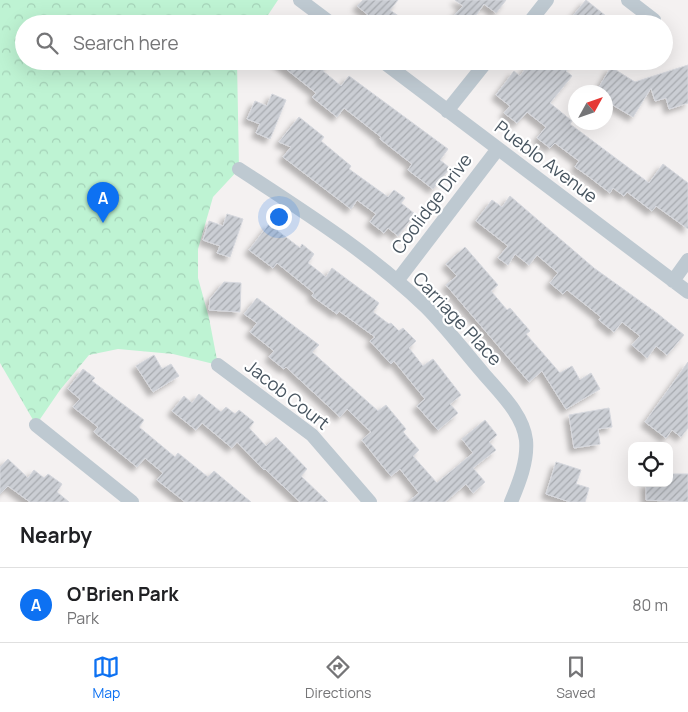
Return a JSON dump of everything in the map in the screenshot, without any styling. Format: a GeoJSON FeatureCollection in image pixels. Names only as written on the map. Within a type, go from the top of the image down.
{"type":"FeatureCollection","features":[{"type":"Feature","properties":{"kind":"street"},"geometry":{"type":"LineString","coordinates":[[300,0],[317,5],[325,15]]}},
{"type":"Feature","properties":{"kind":"street"},"geometry":{"type":"LineString","coordinates":[[535,15],[547,0]]}},
{"type":"Feature","properties":{"kind":"street"},"geometry":{"type":"LineString","coordinates":[[628,0],[648,15]]}},
{"type":"Feature","properties":{"kind":"street","name":"Pueblo Avenue"},"geometry":{"type":"LineString","coordinates":[[394,70],[497,150],[688,292]]}},
{"type":"Feature","properties":{"kind":"street"},"geometry":{"type":"LineString","coordinates":[[447,111],[480,70]]}},
{"type":"Feature","properties":{"kind":"street","name":"Coolidge Drive"},"geometry":{"type":"LineString","coordinates":[[397,281],[497,150]]}},
{"type":"Feature","properties":{"kind":"street","name":"Carriage Place"},"geometry":{"type":"LineString","coordinates":[[239,169],[330,229],[397,281],[427,308],[507,402],[519,420],[526,439],[525,458],[519,482],[511,502]]}},
{"type":"Feature","properties":{"kind":"street"},"geometry":{"type":"LineString","coordinates":[[673,280],[688,260]]}},
{"type":"Feature","properties":{"kind":"street","name":"Jacob Court"},"geometry":{"type":"LineString","coordinates":[[218,365],[312,435],[370,502]]}},
{"type":"Feature","properties":{"kind":"street"},"geometry":{"type":"LineString","coordinates":[[36,425],[132,502]]}},
{"type":"Feature","properties":{"kind":"green space"},"geometry":{"type":"Polygon","coordinates":[[[0,0],[278,0],[268,15],[15,15],[15,70],[237,70],[239,169],[213,197],[198,249],[198,278],[209,318],[218,365],[173,354],[118,349],[89,355],[60,390],[36,425],[0,363],[0,0]]]}},
{"type":"Feature","properties":{"kind":"building"},"geometry":{"type":"Polygon","coordinates":[[[363,0],[398,0],[390,10],[397,15],[368,15],[357,6],[363,0]]]}},
{"type":"Feature","properties":{"kind":"building"},"geometry":{"type":"Polygon","coordinates":[[[455,0],[506,0],[496,13],[484,4],[476,15],[454,15],[463,6],[455,0]]]}},
{"type":"Feature","properties":{"kind":"building"},"geometry":{"type":"Polygon","coordinates":[[[586,0],[605,15],[574,15],[586,0]]]}},
{"type":"Feature","properties":{"kind":"building"},"geometry":{"type":"Polygon","coordinates":[[[688,65],[688,103],[669,109],[666,98],[655,101],[651,88],[633,117],[613,105],[613,85],[600,85],[609,70],[616,70],[635,82],[688,65]]]}},
{"type":"Feature","properties":{"kind":"building"},"geometry":{"type":"Polygon","coordinates":[[[287,70],[324,70],[341,86],[349,76],[448,149],[440,160],[450,168],[433,189],[408,170],[412,164],[380,139],[381,137],[344,108],[337,117],[312,97],[316,93],[287,70]]]}},
{"type":"Feature","properties":{"kind":"building"},"geometry":{"type":"Polygon","coordinates":[[[524,70],[567,70],[572,76],[550,103],[568,118],[568,130],[578,130],[649,183],[663,164],[688,183],[688,229],[656,206],[652,211],[627,192],[624,196],[613,188],[610,193],[575,167],[579,161],[555,143],[550,148],[537,138],[546,127],[527,112],[517,123],[504,113],[510,106],[496,95],[514,71],[520,76],[524,70]]]}},
{"type":"Feature","properties":{"kind":"building"},"geometry":{"type":"Polygon","coordinates":[[[272,94],[286,100],[270,139],[256,133],[260,124],[247,119],[255,101],[267,106],[272,94]]]}},
{"type":"Feature","properties":{"kind":"building"},"geometry":{"type":"Polygon","coordinates":[[[299,117],[324,137],[321,141],[351,166],[349,169],[388,197],[394,190],[405,198],[401,203],[415,214],[398,236],[388,228],[384,233],[370,222],[376,214],[357,200],[351,209],[283,157],[291,147],[279,142],[299,117]]]}},
{"type":"Feature","properties":{"kind":"building"},"geometry":{"type":"Polygon","coordinates":[[[510,196],[594,268],[684,335],[667,355],[656,346],[647,358],[632,345],[640,336],[622,322],[614,332],[599,320],[601,317],[567,290],[563,294],[550,283],[558,273],[537,255],[529,265],[515,254],[508,265],[498,258],[508,246],[476,221],[492,200],[502,207],[510,196]]]}},
{"type":"Feature","properties":{"kind":"building"},"geometry":{"type":"Polygon","coordinates":[[[227,214],[243,219],[230,257],[217,253],[220,246],[203,240],[209,221],[223,226],[227,214]]]}},
{"type":"Feature","properties":{"kind":"building"},"geometry":{"type":"Polygon","coordinates":[[[269,224],[300,248],[302,244],[314,254],[308,263],[326,277],[332,268],[379,303],[373,312],[389,324],[391,323],[399,331],[403,328],[416,341],[409,348],[423,366],[433,359],[461,395],[450,404],[458,413],[438,430],[417,406],[425,399],[394,361],[391,364],[370,341],[375,337],[339,311],[337,314],[312,296],[314,293],[277,263],[273,268],[249,250],[269,224]]]}},
{"type":"Feature","properties":{"kind":"building"},"geometry":{"type":"Polygon","coordinates":[[[465,247],[498,285],[491,291],[507,310],[510,308],[530,331],[526,334],[560,373],[572,366],[580,380],[591,373],[600,389],[566,409],[542,371],[529,382],[446,285],[457,276],[446,264],[465,247]]]}},
{"type":"Feature","properties":{"kind":"building"},"geometry":{"type":"Polygon","coordinates":[[[224,282],[241,283],[240,312],[209,310],[210,299],[224,282]]]}},
{"type":"Feature","properties":{"kind":"building"},"geometry":{"type":"Polygon","coordinates":[[[257,298],[319,345],[312,352],[378,411],[386,405],[406,429],[403,432],[419,450],[413,456],[437,483],[473,453],[462,439],[485,420],[497,435],[489,442],[496,450],[473,468],[485,482],[473,493],[466,484],[445,502],[408,502],[419,493],[400,469],[391,476],[362,440],[371,432],[347,409],[340,417],[286,367],[284,369],[269,357],[274,351],[250,332],[257,323],[244,314],[257,298]]]}},
{"type":"Feature","properties":{"kind":"building"},"geometry":{"type":"Polygon","coordinates":[[[154,355],[162,369],[171,364],[179,376],[153,392],[136,366],[154,355]]]}},
{"type":"Feature","properties":{"kind":"building"},"geometry":{"type":"Polygon","coordinates":[[[688,362],[688,428],[681,437],[672,430],[666,438],[645,422],[688,362]]]}},
{"type":"Feature","properties":{"kind":"building"},"geometry":{"type":"Polygon","coordinates":[[[83,369],[95,378],[92,381],[144,420],[139,427],[175,457],[178,453],[208,477],[214,471],[251,502],[185,502],[157,480],[163,473],[145,458],[137,467],[94,432],[98,427],[73,407],[80,399],[68,389],[83,369]]]}},
{"type":"Feature","properties":{"kind":"building"},"geometry":{"type":"Polygon","coordinates":[[[199,394],[221,412],[226,407],[235,414],[239,410],[254,422],[249,428],[266,446],[276,437],[307,469],[301,476],[328,502],[300,502],[264,470],[237,442],[232,448],[202,423],[196,430],[172,411],[184,396],[192,403],[199,394]]]}},
{"type":"Feature","properties":{"kind":"building"},"geometry":{"type":"Polygon","coordinates":[[[609,408],[612,427],[598,429],[600,444],[574,448],[569,415],[609,408]]]}},
{"type":"Feature","properties":{"kind":"building"},"geometry":{"type":"Polygon","coordinates":[[[8,459],[28,478],[34,470],[44,478],[48,474],[62,484],[57,492],[69,502],[30,502],[8,486],[0,494],[0,467],[8,459]]]}},
{"type":"Feature","properties":{"kind":"building"},"geometry":{"type":"Polygon","coordinates":[[[556,462],[581,470],[576,484],[589,488],[585,502],[570,502],[546,494],[556,462]]]}},
{"type":"Feature","properties":{"kind":"building"},"geometry":{"type":"Polygon","coordinates":[[[673,474],[688,474],[688,502],[646,500],[646,487],[673,487],[673,474]]]}},
{"type":"Feature","properties":{"kind":"place","name":"O'Brien Park"},"geometry":{"type":"Point","coordinates":[103,223]}}]}
